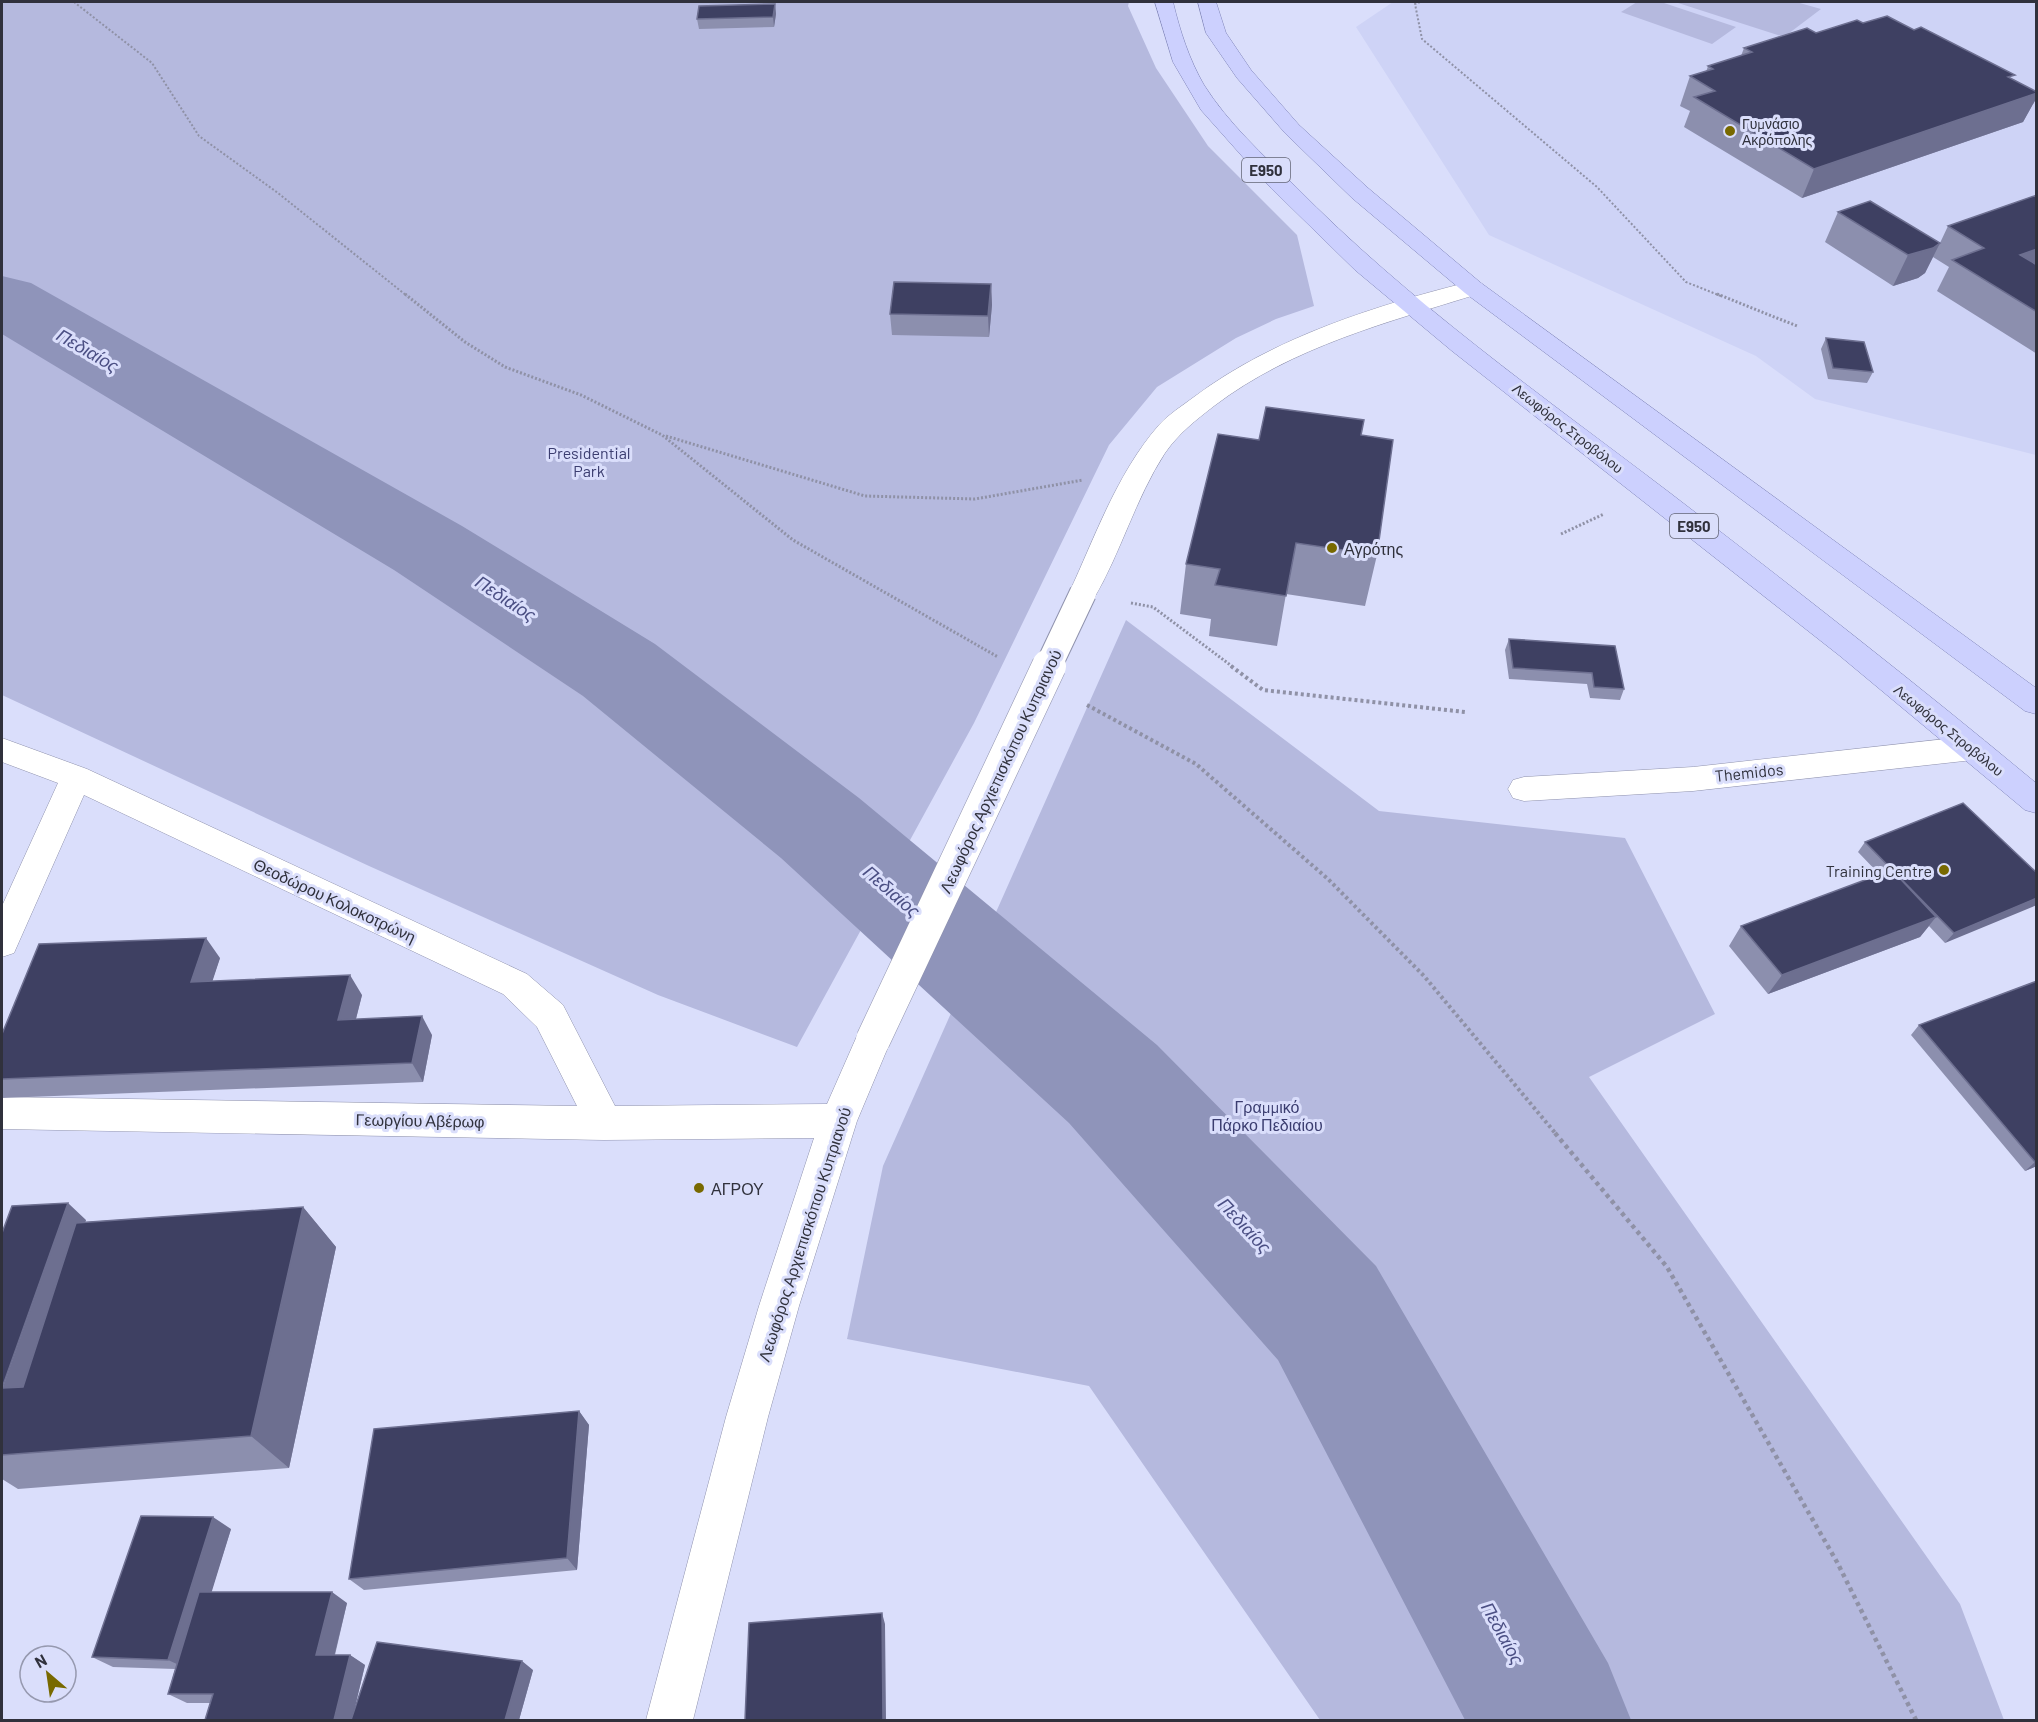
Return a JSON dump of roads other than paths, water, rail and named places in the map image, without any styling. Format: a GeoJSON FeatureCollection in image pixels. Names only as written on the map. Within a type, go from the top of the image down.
{"type":"FeatureCollection","features":[{"type":"Feature","properties":{"kind":"main road","name":"Λεωφόρος Στροβόλου"},"geometry":{"type":"LineString","coordinates":[[1164,2],[1172,36],[1192,82],[1237,140],[1304,210],[1412,307],[1717,544],[2037,801]]}},
{"type":"Feature","properties":{"kind":"main road","name":"E950"},"geometry":{"type":"LineString","coordinates":[[1206,2],[1216,33],[1244,74],[1292,129],[1360,193],[1473,288],[2037,703]]}},
{"type":"Feature","properties":{"kind":"street","name":"Λεωφόρος Αρχιεπισκόπου Κυπριανού"},"geometry":{"type":"LineString","coordinates":[[670,1720],[747,1417],[779,1306],[838,1121],[873,1040],[1141,470],[1169,430],[1205,399],[1242,373],[1296,347],[1473,288]]}},
{"type":"Feature","properties":{"kind":"street","name":"Themidos"},"geometry":{"type":"LineString","coordinates":[[1524,789],[1693,779],[1973,748]]}},
{"type":"Feature","properties":{"kind":"street","name":"Θεοδώρου Κολοκοτρώνη"},"geometry":{"type":"LineString","coordinates":[[2,750],[76,777],[515,984],[550,1016],[604,1123]]}},
{"type":"Feature","properties":{"kind":"street"},"geometry":{"type":"LineString","coordinates":[[2,943],[76,777]]}},
{"type":"Feature","properties":{"kind":"street","name":"Γεωργίου Αβέρωφ"},"geometry":{"type":"LineString","coordinates":[[2,1113],[604,1123],[838,1121]]}},
{"type":"Feature","properties":{"kind":"waterway","name":"Πεδιαίος"},"geometry":{"type":"LineString","coordinates":[[2,300],[428,548],[619,670],[820,828],[1113,1084],[1327,1313],[1551,1720]]}},
{"type":"Feature","properties":{"kind":"place","name":"Γυμνάσιο Ακρόπολης"},"geometry":{"type":"Point","coordinates":[1730,131]}},
{"type":"Feature","properties":{"kind":"place","name":"Αγρότης"},"geometry":{"type":"Point","coordinates":[1332,548]}},
{"type":"Feature","properties":{"kind":"place","name":"Training Centre"},"geometry":{"type":"Point","coordinates":[1944,870]}},
{"type":"Feature","properties":{"kind":"place","name":"ΑΓΡΟΥ"},"geometry":{"type":"Point","coordinates":[699,1188]}},
{"type":"Feature","properties":{"kind":"park label","name":"Presidential Park"},"geometry":{"type":"Point","coordinates":[589,461]}},
{"type":"Feature","properties":{"kind":"park label","name":"Γραμμικό Πάρκο Πεδιαίου"},"geometry":{"type":"Point","coordinates":[1267,1115]}}]}
